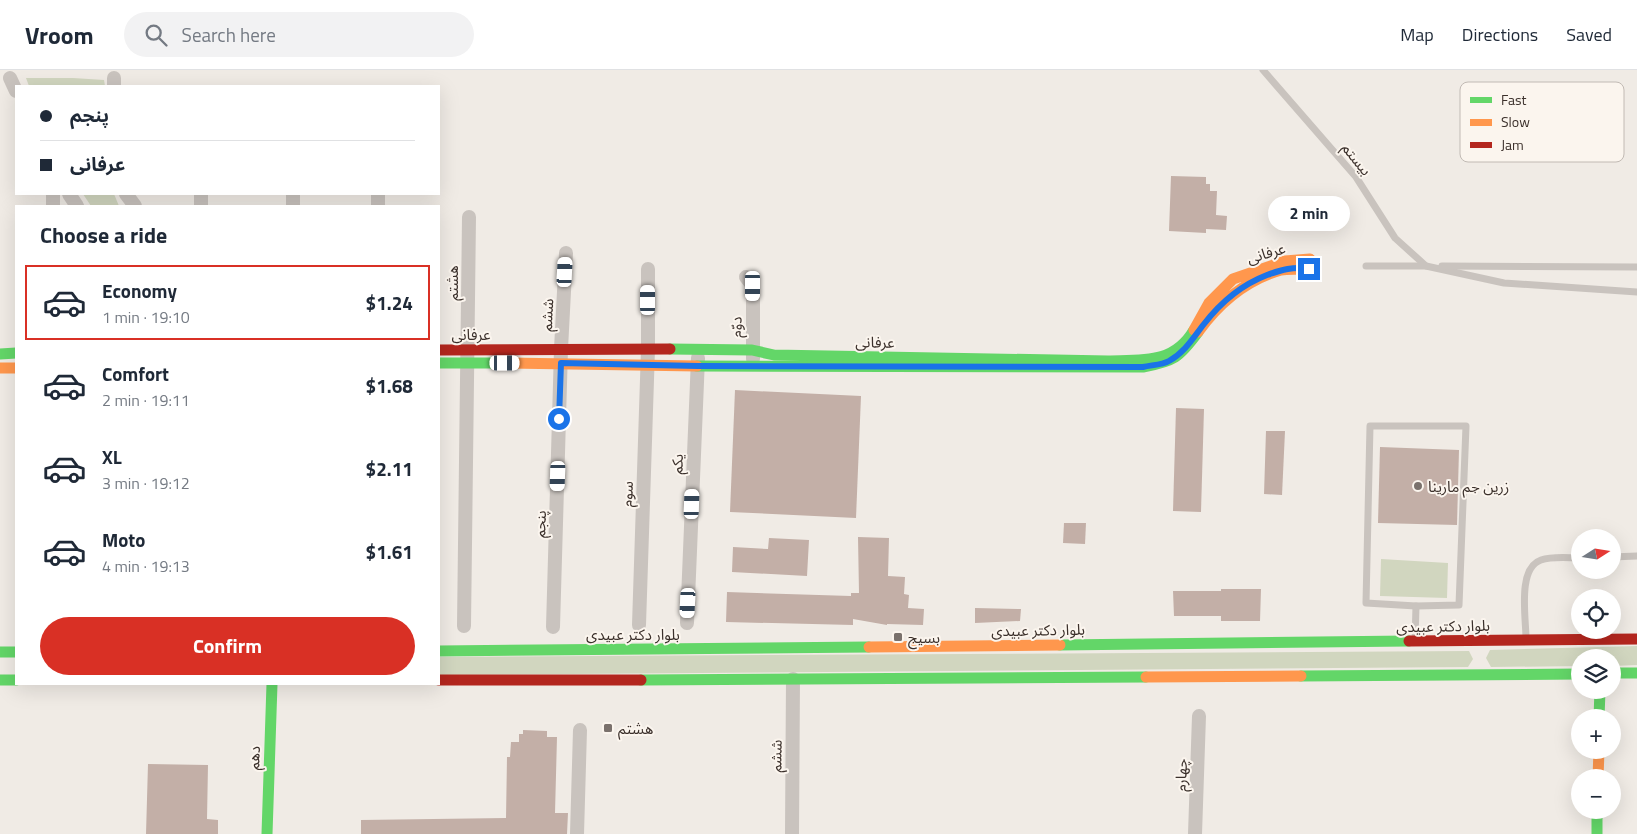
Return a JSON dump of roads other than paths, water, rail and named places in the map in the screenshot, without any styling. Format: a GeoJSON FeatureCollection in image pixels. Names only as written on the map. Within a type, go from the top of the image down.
{"type":"FeatureCollection","features":[{"type":"Feature","properties":{"kind":"main road","name":"عرفانی"},"geometry":{"type":"LineString","coordinates":[[440,350],[468,356],[561,356],[648,348],[752,350],[774,355],[1108,361],[1152,360],[1174,353],[1189,338],[1209,303],[1234,279],[1286,260],[1310,259],[1315,264],[1309,269],[1282,270],[1252,281],[1227,298],[1204,324],[1189,345],[1168,361],[1143,367],[698,366],[647,365],[561,356]]}},
{"type":"Feature","properties":{"kind":"main road"},"geometry":{"type":"LineString","coordinates":[[0,354],[15,354]]}},
{"type":"Feature","properties":{"kind":"main road","name":"عرفانی"},"geometry":{"type":"LineString","coordinates":[[440,363],[468,356]]}},
{"type":"Feature","properties":{"kind":"main road"},"geometry":{"type":"LineString","coordinates":[[0,368],[15,368]]}},
{"type":"Feature","properties":{"kind":"main road","name":"بلوار دکتر عبیدی"},"geometry":{"type":"LineString","coordinates":[[440,651],[1637,639]]}},
{"type":"Feature","properties":{"kind":"main road"},"geometry":{"type":"LineString","coordinates":[[0,652],[15,652]]}},
{"type":"Feature","properties":{"kind":"main road"},"geometry":{"type":"LineString","coordinates":[[1621,674],[1637,673]]}},
{"type":"Feature","properties":{"kind":"main road"},"geometry":{"type":"LineString","coordinates":[[440,680],[1571,674]]}},
{"type":"Feature","properties":{"kind":"main road"},"geometry":{"type":"LineString","coordinates":[[0,680],[15,680]]}},
{"type":"Feature","properties":{"kind":"main road","name":"دهم"},"geometry":{"type":"LineString","coordinates":[[267,834],[272,685]]}},
{"type":"Feature","properties":{"kind":"main road"},"geometry":{"type":"LineString","coordinates":[[1597,819],[1597,834]]}},
{"type":"Feature","properties":{"kind":"street"},"geometry":{"type":"LineString","coordinates":[[10,78],[15,89]]}},
{"type":"Feature","properties":{"kind":"street","name":"هشتم"},"geometry":{"type":"LineString","coordinates":[[464,626],[469,217]]}},
{"type":"Feature","properties":{"kind":"street","name":"ششم"},"geometry":{"type":"LineString","coordinates":[[561,356],[566,253]]}},
{"type":"Feature","properties":{"kind":"street"},"geometry":{"type":"LineString","coordinates":[[648,268],[648,348]]}},
{"type":"Feature","properties":{"kind":"street","name":"دوّم"},"geometry":{"type":"LineString","coordinates":[[746,277],[753,286],[753,365]]}},
{"type":"Feature","properties":{"kind":"street","name":"سوم"},"geometry":{"type":"LineString","coordinates":[[639,625],[648,348]]}},
{"type":"Feature","properties":{"kind":"street","name":"یکم"},"geometry":{"type":"LineString","coordinates":[[687,623],[698,349]]}},
{"type":"Feature","properties":{"kind":"street","name":"پنجم"},"geometry":{"type":"LineString","coordinates":[[553,627],[561,356]]}},
{"type":"Feature","properties":{"kind":"street","name":"ششم"},"geometry":{"type":"LineString","coordinates":[[792,834],[793,679]]}},
{"type":"Feature","properties":{"kind":"street","name":"چهارم"},"geometry":{"type":"LineString","coordinates":[[1195,834],[1199,716]]}},
{"type":"Feature","properties":{"kind":"street"},"geometry":{"type":"LineString","coordinates":[[577,834],[580,730]]}},
{"type":"Feature","properties":{"kind":"lane","name":"بیستم"},"geometry":{"type":"LineString","coordinates":[[1263,70],[1356,177],[1394,238],[1426,266]]}},
{"type":"Feature","properties":{"kind":"lane"},"geometry":{"type":"LineString","coordinates":[[1366,266],[1637,267]]}},
{"type":"Feature","properties":{"kind":"lane"},"geometry":{"type":"LineString","coordinates":[[1426,266],[1504,283],[1637,292]]}},
{"type":"Feature","properties":{"kind":"lane"},"geometry":{"type":"LineString","coordinates":[[1370,426],[1466,426],[1459,605],[1416,606],[1366,602],[1370,426]]}},
{"type":"Feature","properties":{"kind":"lane"},"geometry":{"type":"LineString","coordinates":[[1621,557],[1637,556]]}},
{"type":"Feature","properties":{"kind":"lane"},"geometry":{"type":"LineString","coordinates":[[1526,640],[1525,587],[1530,569],[1535,562],[1542,559],[1571,558]]}},
{"type":"Feature","properties":{"kind":"lane"},"geometry":{"type":"LineString","coordinates":[[1415,641],[1416,606]]}},
{"type":"Feature","properties":{"kind":"place","name":"زرین جم مارینا"},"geometry":{"type":"Point","coordinates":[1418,486]}},
{"type":"Feature","properties":{"kind":"place","name":"بسیج"},"geometry":{"type":"Point","coordinates":[898,637]}},
{"type":"Feature","properties":{"kind":"place","name":"هشتم"},"geometry":{"type":"Point","coordinates":[608,728]}}]}
